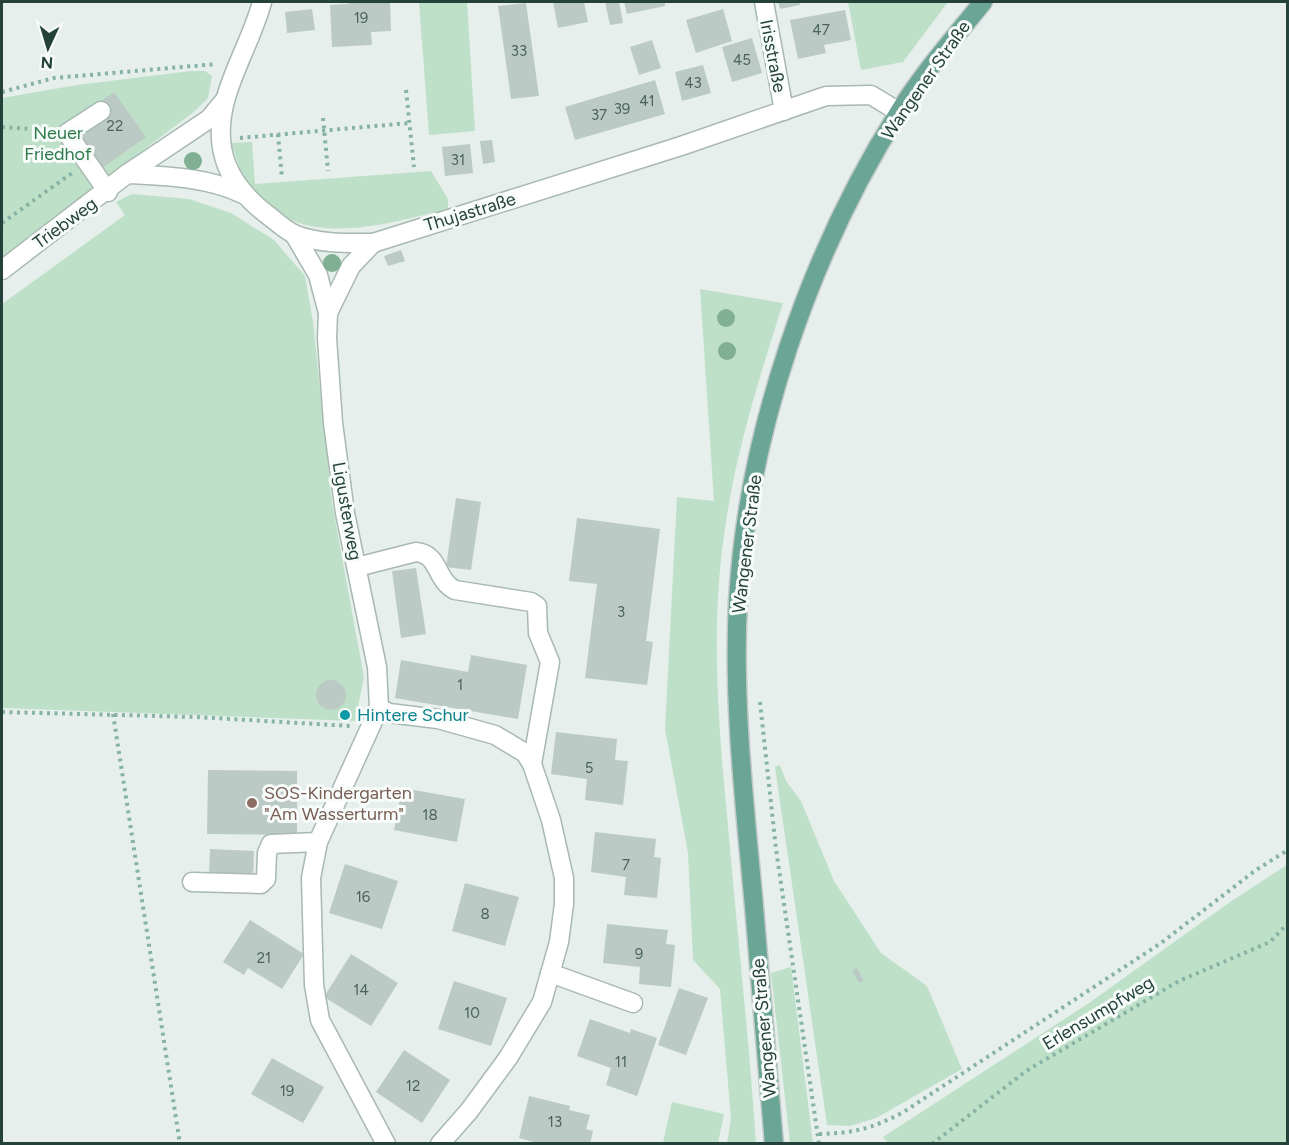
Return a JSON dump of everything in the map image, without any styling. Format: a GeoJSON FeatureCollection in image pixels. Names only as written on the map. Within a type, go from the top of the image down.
{"type":"FeatureCollection","features":[{"type":"Feature","properties":{"kind":"main road","name":"Wangener Straße"},"geometry":{"type":"LineString","coordinates":[[774,1143],[738,730],[738,599],[747,516],[759,454],[774,396],[823,253],[850,197],[899,111],[983,2]]}},
{"type":"Feature","properties":{"kind":"street","name":"Thujastraße"},"geometry":{"type":"LineString","coordinates":[[262,2],[225,100],[221,139],[231,179],[243,195],[294,234],[332,243],[373,243],[826,96],[861,93],[879,98],[899,111]]}},
{"type":"Feature","properties":{"kind":"street","name":"Irisstraße"},"geometry":{"type":"LineString","coordinates":[[764,2],[784,111]]}},
{"type":"Feature","properties":{"kind":"street","name":"Triebweg"},"geometry":{"type":"LineString","coordinates":[[2,270],[108,192],[127,174],[208,119],[225,100]]}},
{"type":"Feature","properties":{"kind":"street"},"geometry":{"type":"LineString","coordinates":[[101,111],[67,133],[108,192]]}},
{"type":"Feature","properties":{"kind":"street"},"geometry":{"type":"LineString","coordinates":[[127,174],[166,176],[224,186],[243,195]]}},
{"type":"Feature","properties":{"kind":"street","name":"Ligusterweg"},"geometry":{"type":"LineString","coordinates":[[294,234],[318,274],[328,313],[327,338],[333,423],[345,513],[377,667],[379,708]]}},
{"type":"Feature","properties":{"kind":"street","name":"Ligusterweg"},"geometry":{"type":"LineString","coordinates":[[328,313],[351,266],[373,243]]}},
{"type":"Feature","properties":{"kind":"street"},"geometry":{"type":"LineString","coordinates":[[357,567],[416,552],[426,553],[432,558],[447,586],[455,590],[531,602],[537,606],[538,633],[550,662],[532,764]]}},
{"type":"Feature","properties":{"kind":"street"},"geometry":{"type":"LineString","coordinates":[[386,1143],[320,1020],[314,985],[311,878],[318,843],[379,708],[389,713],[438,719],[495,735],[516,745],[532,764],[551,820],[564,878],[564,904],[559,942],[542,1002],[508,1058],[469,1111],[440,1143]]}},
{"type":"Feature","properties":{"kind":"street"},"geometry":{"type":"LineString","coordinates":[[192,882],[261,884],[266,879],[267,853],[271,844],[318,843]]}},
{"type":"Feature","properties":{"kind":"street"},"geometry":{"type":"LineString","coordinates":[[550,973],[633,1003]]}},
{"type":"Feature","properties":{"kind":"path"},"geometry":{"type":"LineString","coordinates":[[2,92],[54,78],[241,62]]}},
{"type":"Feature","properties":{"kind":"path"},"geometry":{"type":"LineString","coordinates":[[406,90],[414,167]]}},
{"type":"Feature","properties":{"kind":"path"},"geometry":{"type":"LineString","coordinates":[[323,118],[327,171]]}},
{"type":"Feature","properties":{"kind":"path"},"geometry":{"type":"LineString","coordinates":[[221,139],[409,123]]}},
{"type":"Feature","properties":{"kind":"path"},"geometry":{"type":"LineString","coordinates":[[2,127],[25,127],[67,133]]}},
{"type":"Feature","properties":{"kind":"path"},"geometry":{"type":"LineString","coordinates":[[278,134],[282,178]]}},
{"type":"Feature","properties":{"kind":"path"},"geometry":{"type":"LineString","coordinates":[[2,222],[88,163]]}},
{"type":"Feature","properties":{"kind":"path"},"geometry":{"type":"LineString","coordinates":[[759,699],[776,849],[819,1143]]}},
{"type":"Feature","properties":{"kind":"path"},"geometry":{"type":"LineString","coordinates":[[2,712],[113,714],[342,724],[368,728]]}},
{"type":"Feature","properties":{"kind":"path"},"geometry":{"type":"LineString","coordinates":[[113,714],[180,1143]]}},
{"type":"Feature","properties":{"kind":"path"},"geometry":{"type":"LineString","coordinates":[[819,1134],[847,1133],[872,1128],[902,1113],[1161,943],[1256,870],[1287,850]]}},
{"type":"Feature","properties":{"kind":"path","name":"Erlensumpfweg"},"geometry":{"type":"LineString","coordinates":[[932,1143],[1026,1071],[1179,981],[1270,942],[1287,924]]}},
{"type":"Feature","properties":{"kind":"green space"},"geometry":{"type":"Polygon","coordinates":[[[419,2],[467,2],[475,131],[429,135],[419,2]]]}},
{"type":"Feature","properties":{"kind":"green space"},"geometry":{"type":"Polygon","coordinates":[[[848,2],[948,2],[903,62],[861,70],[848,2]]]}},
{"type":"Feature","properties":{"kind":"green space","name":"Neuer Friedhof"},"geometry":{"type":"Polygon","coordinates":[[[205,71],[212,76],[208,98],[195,111],[2,257],[2,98],[77,85],[205,71]]]}},
{"type":"Feature","properties":{"kind":"green space"},"geometry":{"type":"Polygon","coordinates":[[[252,142],[255,184],[431,171],[448,199],[448,209],[395,222],[340,228],[313,226],[288,219],[266,204],[246,182],[239,168],[231,143],[252,142]]]}},
{"type":"Feature","properties":{"kind":"green space"},"geometry":{"type":"Polygon","coordinates":[[[132,194],[189,199],[231,213],[274,240],[305,276],[313,322],[332,503],[364,677],[355,721],[2,708],[2,304],[125,215],[116,202],[132,194]]]}},
{"type":"Feature","properties":{"kind":"green space"},"geometry":{"type":"Polygon","coordinates":[[[700,289],[783,303],[756,389],[734,477],[724,536],[717,608],[717,681],[722,754],[756,1143],[727,1143],[731,1119],[720,989],[693,960],[688,853],[665,729],[677,497],[714,501],[700,289]]]}},
{"type":"Feature","properties":{"kind":"green space"},"geometry":{"type":"Polygon","coordinates":[[[780,765],[786,781],[801,801],[834,881],[881,953],[927,986],[962,1069],[876,1118],[850,1126],[827,1125],[775,767],[780,765]]]}},
{"type":"Feature","properties":{"kind":"green space"},"geometry":{"type":"Polygon","coordinates":[[[1287,865],[1287,1143],[888,1143],[883,1137],[1089,1003],[1230,902],[1287,865]]]}},
{"type":"Feature","properties":{"kind":"green space"},"geometry":{"type":"Polygon","coordinates":[[[791,967],[813,1143],[790,1143],[771,973],[791,967]]]}},
{"type":"Feature","properties":{"kind":"green space"},"geometry":{"type":"Polygon","coordinates":[[[672,1102],[724,1114],[718,1143],[663,1143],[672,1102]]]}},
{"type":"Feature","properties":{"kind":"building"},"geometry":{"type":"Polygon","coordinates":[[[348,2],[390,2],[391,31],[371,32],[372,45],[332,47],[330,5],[348,4],[348,2]]]}},
{"type":"Feature","properties":{"kind":"building"},"geometry":{"type":"Polygon","coordinates":[[[553,2],[584,2],[588,22],[558,28],[553,2]]]}},
{"type":"Feature","properties":{"kind":"building"},"geometry":{"type":"Polygon","coordinates":[[[605,2],[619,2],[623,23],[610,25],[605,2]]]}},
{"type":"Feature","properties":{"kind":"building"},"geometry":{"type":"Polygon","coordinates":[[[624,2],[665,2],[665,6],[627,14],[624,2]]]}},
{"type":"Feature","properties":{"kind":"building"},"geometry":{"type":"Polygon","coordinates":[[[778,2],[799,2],[800,5],[780,9],[778,2]]]}},
{"type":"Feature","properties":{"kind":"building"},"geometry":{"type":"Polygon","coordinates":[[[526,3],[539,96],[511,99],[498,6],[526,3]]]}},
{"type":"Feature","properties":{"kind":"building"},"geometry":{"type":"Polygon","coordinates":[[[312,9],[315,30],[287,33],[285,12],[312,9]]]}},
{"type":"Feature","properties":{"kind":"building"},"geometry":{"type":"Polygon","coordinates":[[[723,9],[732,41],[696,53],[686,20],[723,9]]]}},
{"type":"Feature","properties":{"kind":"building"},"geometry":{"type":"Polygon","coordinates":[[[845,10],[851,40],[824,45],[826,53],[798,59],[790,20],[845,10]]]}},
{"type":"Feature","properties":{"kind":"building"},"geometry":{"type":"Polygon","coordinates":[[[752,38],[762,73],[732,82],[722,47],[752,38]]]}},
{"type":"Feature","properties":{"kind":"building"},"geometry":{"type":"Polygon","coordinates":[[[652,40],[661,68],[639,75],[630,47],[652,40]]]}},
{"type":"Feature","properties":{"kind":"building"},"geometry":{"type":"Polygon","coordinates":[[[703,65],[711,93],[682,101],[675,72],[703,65]]]}},
{"type":"Feature","properties":{"kind":"building"},"geometry":{"type":"Polygon","coordinates":[[[655,80],[665,114],[575,140],[565,107],[655,80]]]}},
{"type":"Feature","properties":{"kind":"building"},"geometry":{"type":"Polygon","coordinates":[[[114,92],[146,137],[102,168],[78,136],[97,104],[114,92]]]}},
{"type":"Feature","properties":{"kind":"building"},"geometry":{"type":"Polygon","coordinates":[[[492,140],[495,162],[483,164],[480,141],[492,140]]]}},
{"type":"Feature","properties":{"kind":"building"},"geometry":{"type":"Polygon","coordinates":[[[470,144],[473,173],[445,176],[442,147],[470,144]]]}},
{"type":"Feature","properties":{"kind":"building"},"geometry":{"type":"Polygon","coordinates":[[[401,250],[405,261],[388,266],[384,256],[401,250]]]}},
{"type":"Feature","properties":{"kind":"building"},"geometry":{"type":"Polygon","coordinates":[[[456,498],[481,502],[471,570],[446,567],[456,498]]]}},
{"type":"Feature","properties":{"kind":"building"},"geometry":{"type":"Polygon","coordinates":[[[577,518],[660,529],[646,641],[653,642],[647,685],[585,678],[597,584],[569,581],[577,518]]]}},
{"type":"Feature","properties":{"kind":"building"},"geometry":{"type":"Polygon","coordinates":[[[416,568],[426,634],[401,638],[392,571],[416,568]]]}},
{"type":"Feature","properties":{"kind":"building"},"geometry":{"type":"Polygon","coordinates":[[[471,655],[527,665],[518,719],[395,698],[401,660],[468,672],[471,655]]]}},
{"type":"Feature","properties":{"kind":"building"},"geometry":{"type":"Polygon","coordinates":[[[331,680],[341,685],[346,695],[341,705],[331,710],[321,705],[316,695],[321,685],[331,680]]]}},
{"type":"Feature","properties":{"kind":"building"},"geometry":{"type":"Polygon","coordinates":[[[556,732],[617,739],[615,760],[628,761],[623,805],[585,800],[587,779],[551,774],[556,732]]]}},
{"type":"Feature","properties":{"kind":"building","name":"SOS-Kindergarten \"Am Wasserturm\""},"geometry":{"type":"Polygon","coordinates":[[[208,770],[297,771],[297,835],[207,834],[208,770]]]}},
{"type":"Feature","properties":{"kind":"building"},"geometry":{"type":"Polygon","coordinates":[[[402,788],[465,799],[457,842],[394,830],[402,788]]]}},
{"type":"Feature","properties":{"kind":"building"},"geometry":{"type":"Polygon","coordinates":[[[595,832],[656,839],[654,857],[661,858],[657,898],[624,895],[626,877],[591,872],[595,832]]]}},
{"type":"Feature","properties":{"kind":"building"},"geometry":{"type":"Polygon","coordinates":[[[210,849],[254,851],[253,877],[209,875],[210,849]]]}},
{"type":"Feature","properties":{"kind":"building"},"geometry":{"type":"Polygon","coordinates":[[[345,864],[398,881],[382,929],[329,913],[345,864]]]}},
{"type":"Feature","properties":{"kind":"building"},"geometry":{"type":"Polygon","coordinates":[[[465,883],[519,897],[505,946],[452,931],[465,883]]]}},
{"type":"Feature","properties":{"kind":"building"},"geometry":{"type":"Polygon","coordinates":[[[250,920],[304,954],[282,989],[248,968],[244,975],[223,962],[250,920]]]}},
{"type":"Feature","properties":{"kind":"building"},"geometry":{"type":"Polygon","coordinates":[[[607,924],[668,930],[666,944],[675,945],[671,987],[639,984],[640,967],[603,963],[607,924]]]}},
{"type":"Feature","properties":{"kind":"building"},"geometry":{"type":"Polygon","coordinates":[[[351,954],[398,983],[371,1026],[324,997],[351,954]]]}},
{"type":"Feature","properties":{"kind":"building"},"geometry":{"type":"Polygon","coordinates":[[[857,968],[864,981],[859,983],[852,971],[857,968]]]}},
{"type":"Feature","properties":{"kind":"building"},"geometry":{"type":"Polygon","coordinates":[[[454,981],[507,998],[491,1046],[438,1029],[454,981]]]}},
{"type":"Feature","properties":{"kind":"building"},"geometry":{"type":"Polygon","coordinates":[[[679,988],[708,998],[686,1055],[658,1045],[679,988]]]}},
{"type":"Feature","properties":{"kind":"building"},"geometry":{"type":"Polygon","coordinates":[[[590,1019],[630,1033],[631,1029],[657,1038],[637,1096],[606,1085],[611,1068],[577,1056],[590,1019]]]}},
{"type":"Feature","properties":{"kind":"building"},"geometry":{"type":"Polygon","coordinates":[[[404,1050],[450,1080],[422,1123],[376,1092],[404,1050]]]}},
{"type":"Feature","properties":{"kind":"building"},"geometry":{"type":"Polygon","coordinates":[[[272,1058],[324,1087],[303,1123],[251,1094],[272,1058]]]}},
{"type":"Feature","properties":{"kind":"building"},"geometry":{"type":"Polygon","coordinates":[[[529,1096],[570,1106],[569,1110],[590,1115],[586,1129],[593,1131],[590,1144],[541,1144],[519,1138],[529,1096]]]}},
{"type":"Feature","properties":{"kind":"place","name":"Hintere Schur"},"geometry":{"type":"Point","coordinates":[345,715]}},
{"type":"Feature","properties":{"kind":"place","name":"SOS-Kindergarten \"Am Wasserturm\""},"geometry":{"type":"Point","coordinates":[252,803]}}]}
